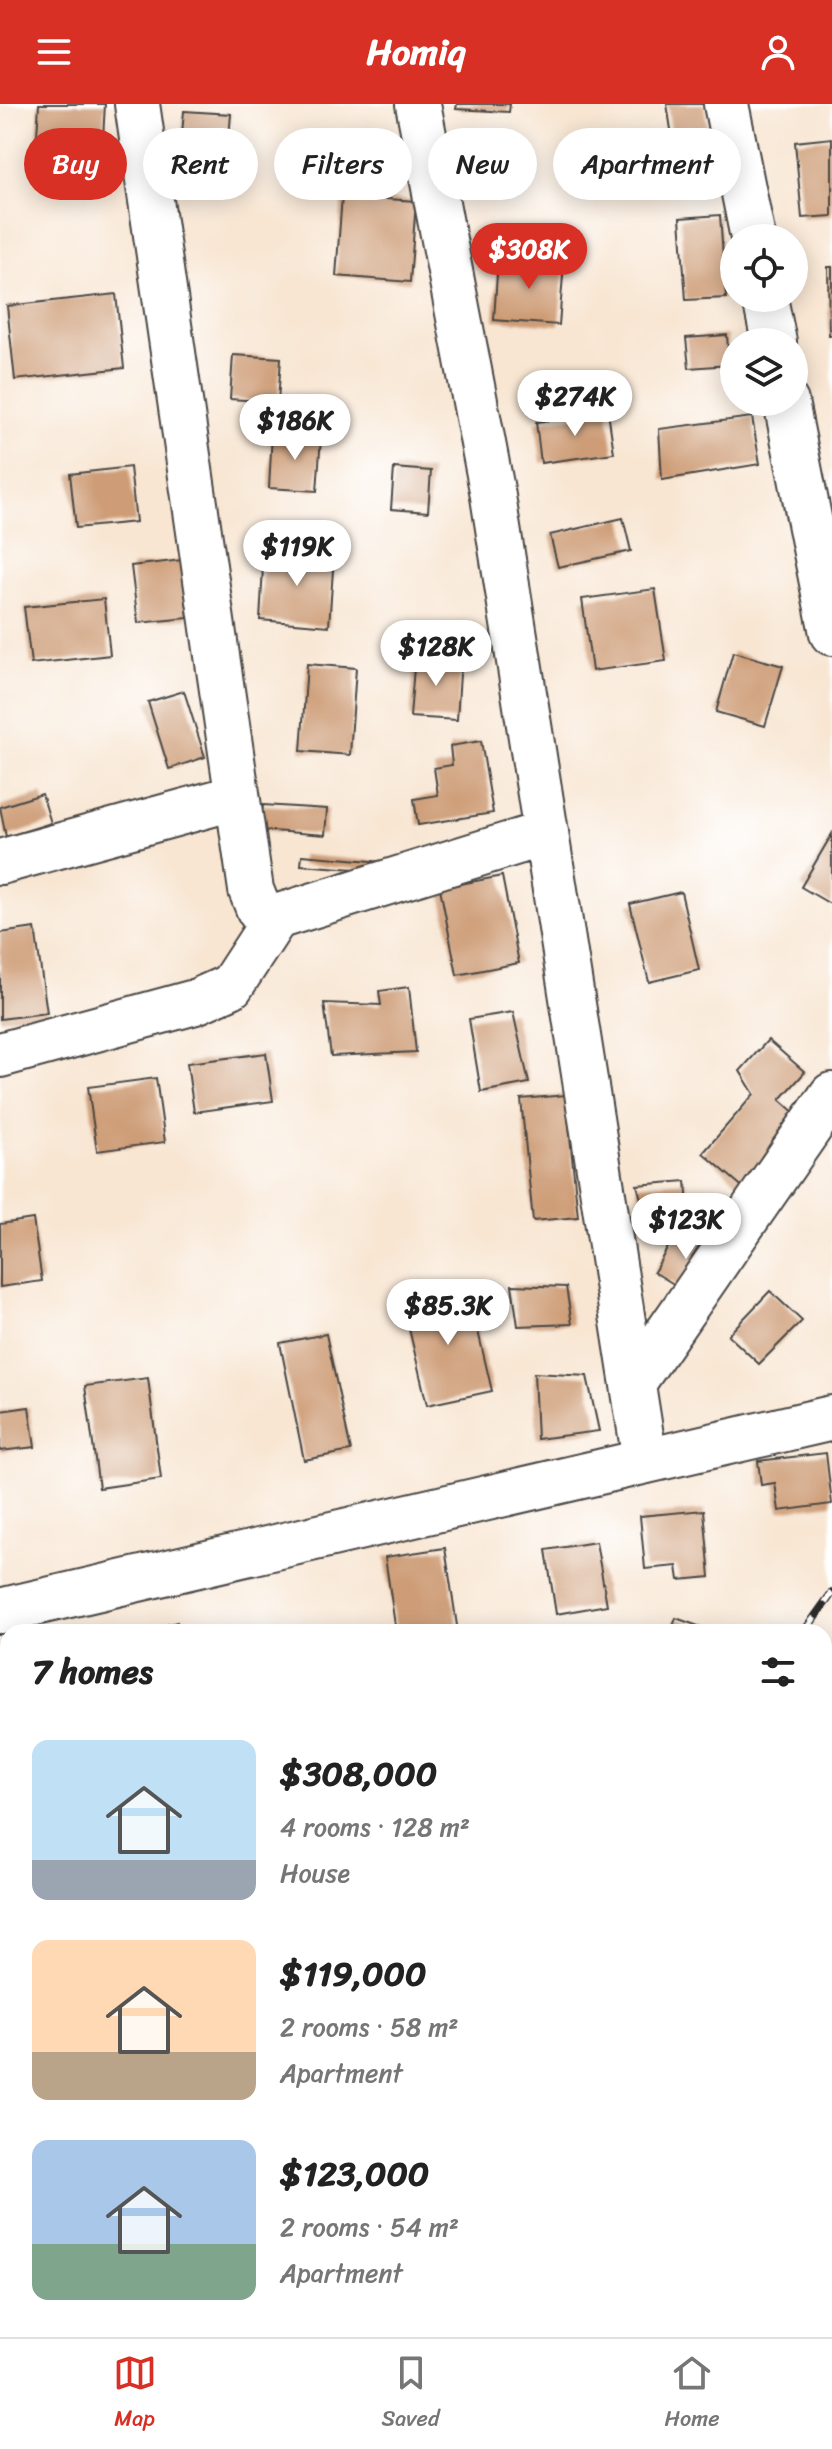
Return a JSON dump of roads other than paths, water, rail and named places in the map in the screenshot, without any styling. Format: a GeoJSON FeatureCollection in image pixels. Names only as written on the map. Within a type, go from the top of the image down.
{"type":"FeatureCollection","features":[{"type":"Feature","properties":{"kind":"street"},"geometry":{"type":"LineString","coordinates":[[137,104],[251,890],[259,910],[276,917]]}},
{"type":"Feature","properties":{"kind":"street"},"geometry":{"type":"LineString","coordinates":[[418,104],[492,490],[645,1461]]}},
{"type":"Feature","properties":{"kind":"street"},"geometry":{"type":"LineString","coordinates":[[726,104],[750,224]]}},
{"type":"Feature","properties":{"kind":"street"},"geometry":{"type":"LineString","coordinates":[[789,416],[832,633]]}},
{"type":"Feature","properties":{"kind":"street"},"geometry":{"type":"LineString","coordinates":[[0,862],[237,797]]}},
{"type":"Feature","properties":{"kind":"street"},"geometry":{"type":"LineString","coordinates":[[0,1055],[195,1002],[231,986],[276,917],[546,833]]}},
{"type":"Feature","properties":{"kind":"street"},"geometry":{"type":"LineString","coordinates":[[633,1383],[832,1095]]}},
{"type":"Feature","properties":{"kind":"street"},"geometry":{"type":"LineString","coordinates":[[0,1611],[832,1418]]}},
{"type":"Feature","properties":{"kind":"railway"},"geometry":{"type":"LineString","coordinates":[[810,1624],[832,1593]]}}]}
